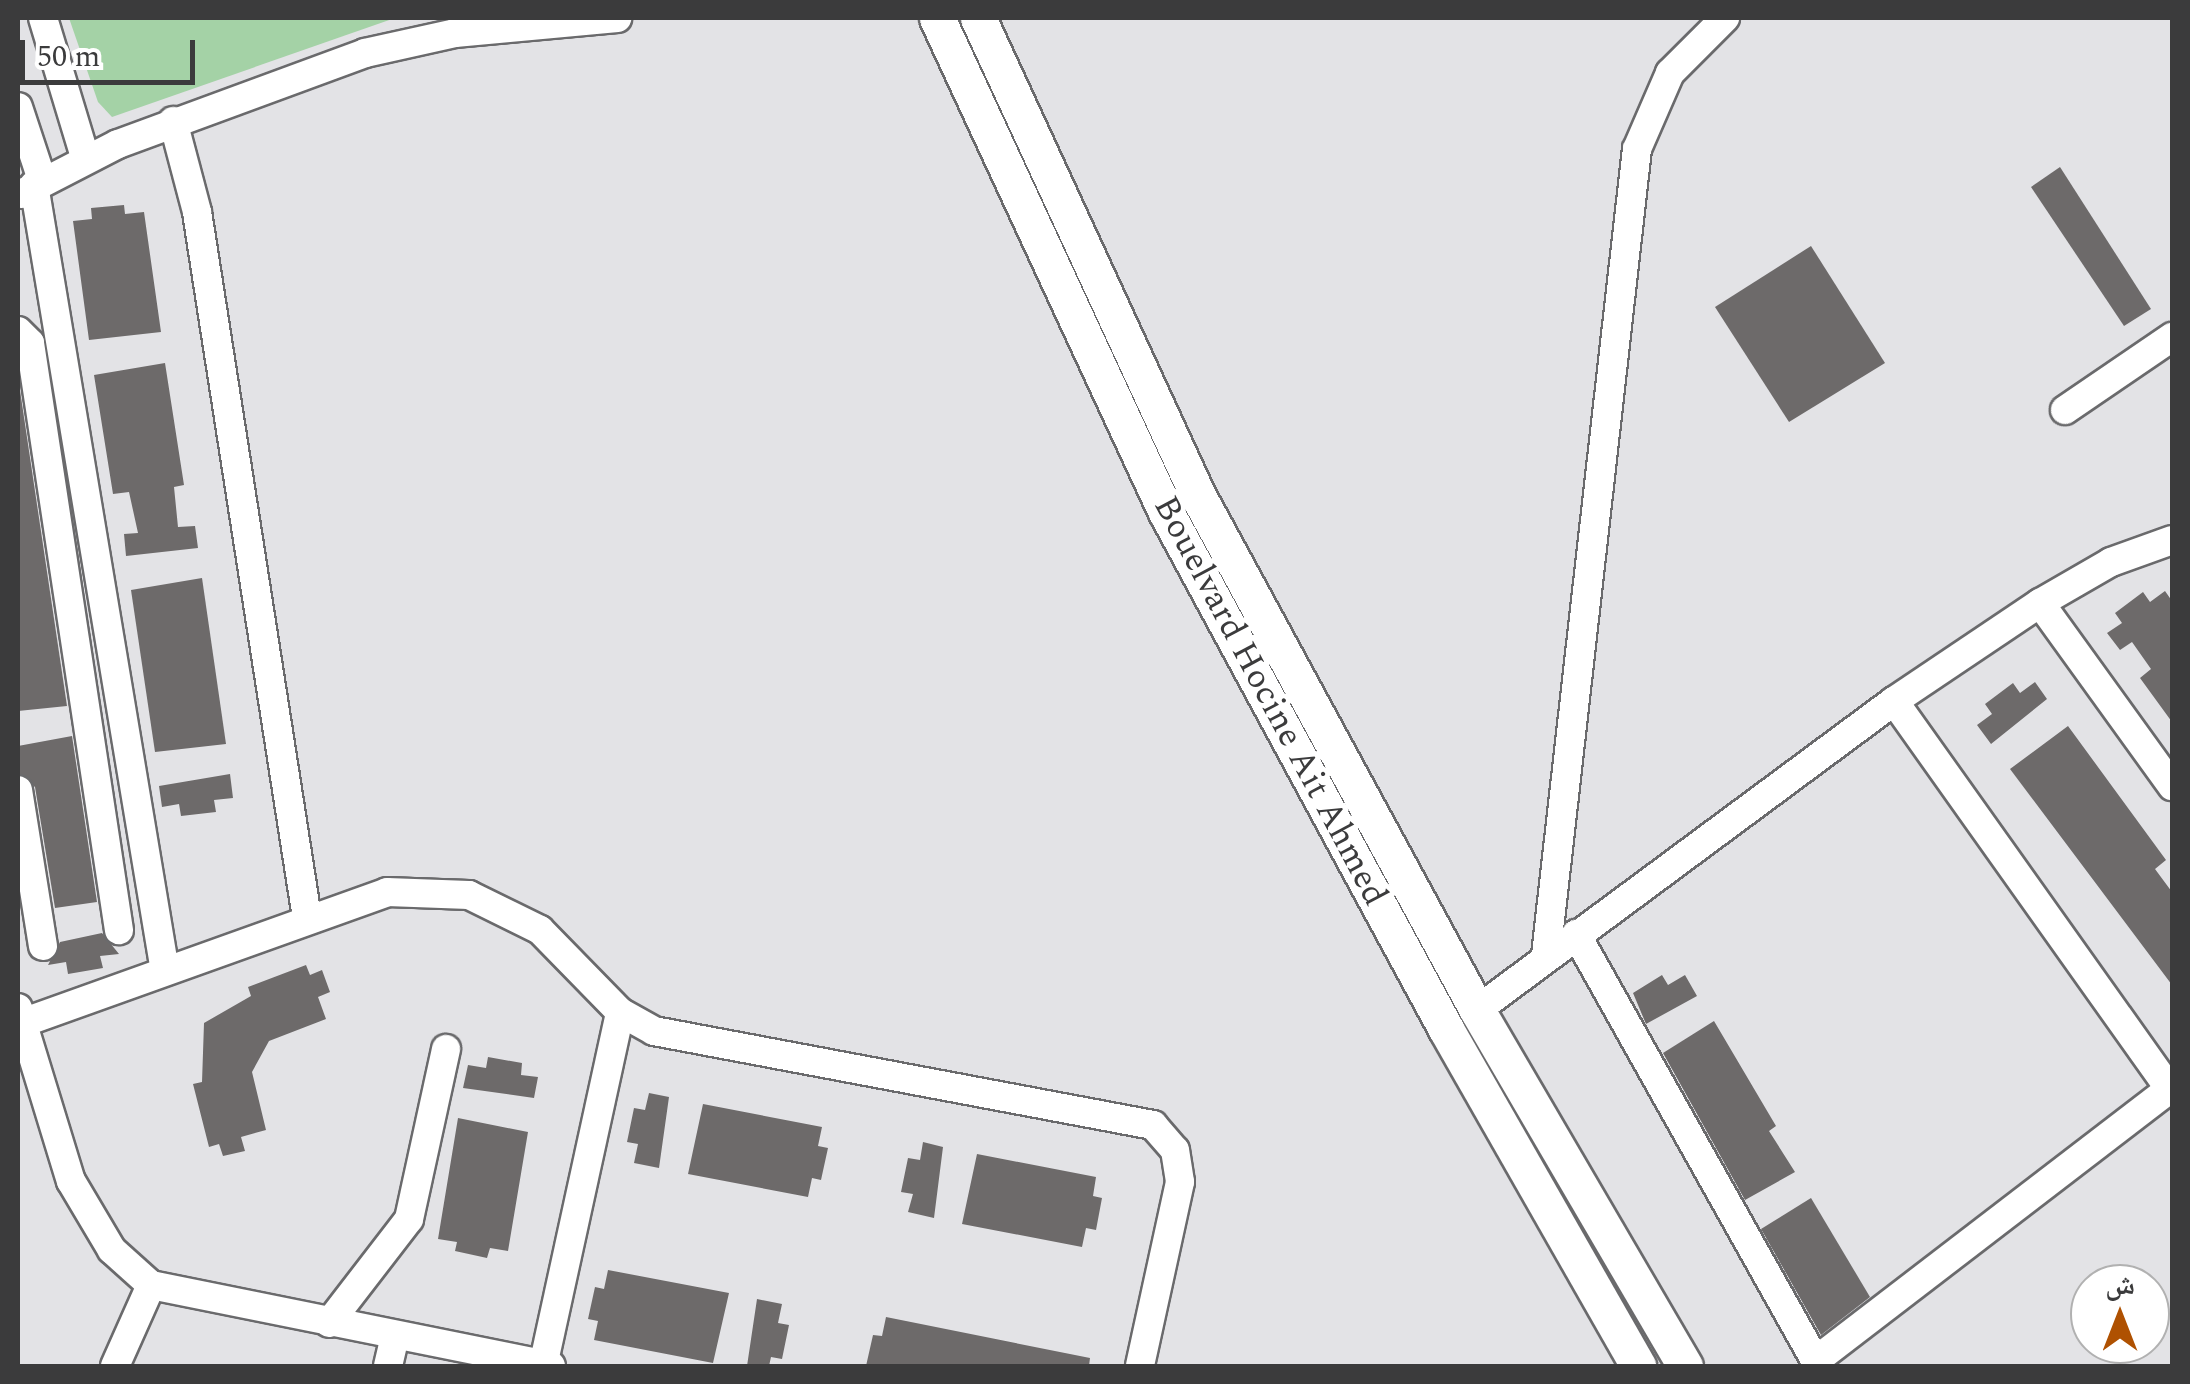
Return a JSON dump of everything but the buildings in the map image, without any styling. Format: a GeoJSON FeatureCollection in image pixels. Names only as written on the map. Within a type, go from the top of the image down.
{"type":"FeatureCollection","features":[{"type":"Feature","properties":{"kind":"main road","name":"Bouelvard Hocine Ait Ahmed"},"geometry":{"type":"LineString","coordinates":[[937,18],[1166,512],[1446,1029],[1638,1366]]}},
{"type":"Feature","properties":{"kind":"main road"},"geometry":{"type":"LineString","coordinates":[[978,18],[1197,494],[1476,1010],[1686,1366]]}},
{"type":"Feature","properties":{"kind":"street"},"geometry":{"type":"LineString","coordinates":[[43,18],[86,157]]}},
{"type":"Feature","properties":{"kind":"street"},"geometry":{"type":"LineString","coordinates":[[31,187],[86,157],[173,121],[395,44],[618,18]]}},
{"type":"Feature","properties":{"kind":"street"},"geometry":{"type":"LineString","coordinates":[[1546,954],[1637,149],[1670,73],[1725,18]]}},
{"type":"Feature","properties":{"kind":"street"},"geometry":{"type":"LineString","coordinates":[[18,107],[165,971]]}},
{"type":"Feature","properties":{"kind":"street"},"geometry":{"type":"LineString","coordinates":[[173,121],[196,212],[307,918]]}},
{"type":"Feature","properties":{"kind":"street"},"geometry":{"type":"LineString","coordinates":[[18,331],[30,343],[119,930]]}},
{"type":"Feature","properties":{"kind":"street"},"geometry":{"type":"LineString","coordinates":[[2065,410],[2172,337]]}},
{"type":"Feature","properties":{"kind":"street"},"geometry":{"type":"LineString","coordinates":[[1476,1010],[1546,954],[1894,701],[2040,602],[2111,562],[2172,540]]}},
{"type":"Feature","properties":{"kind":"street"},"geometry":{"type":"LineString","coordinates":[[2040,602],[2172,786]]}},
{"type":"Feature","properties":{"kind":"street"},"geometry":{"type":"LineString","coordinates":[[1576,934],[1816,1364],[2171,1088],[1894,701]]}},
{"type":"Feature","properties":{"kind":"street"},"geometry":{"type":"LineString","coordinates":[[18,790],[43,946]]}},
{"type":"Feature","properties":{"kind":"street"},"geometry":{"type":"LineString","coordinates":[[620,1012],[546,1366],[489,1361],[395,1336],[152,1285],[112,1250],[77,1193],[55,1142],[20,1014],[165,971],[387,892],[469,896],[540,930],[620,1012],[670,1035],[1153,1124],[1176,1150],[1180,1182],[1140,1366]]}},
{"type":"Feature","properties":{"kind":"street"},"geometry":{"type":"LineString","coordinates":[[329,1323],[409,1219],[446,1050]]}},
{"type":"Feature","properties":{"kind":"street"},"geometry":{"type":"LineString","coordinates":[[116,1366],[152,1285]]}},
{"type":"Feature","properties":{"kind":"street"},"geometry":{"type":"LineString","coordinates":[[388,1366],[395,1336]]}},
{"type":"Feature","properties":{"kind":"green space"},"geometry":{"type":"Polygon","coordinates":[[[69,18],[395,18],[112,117],[98,102],[69,18]]]}}]}
